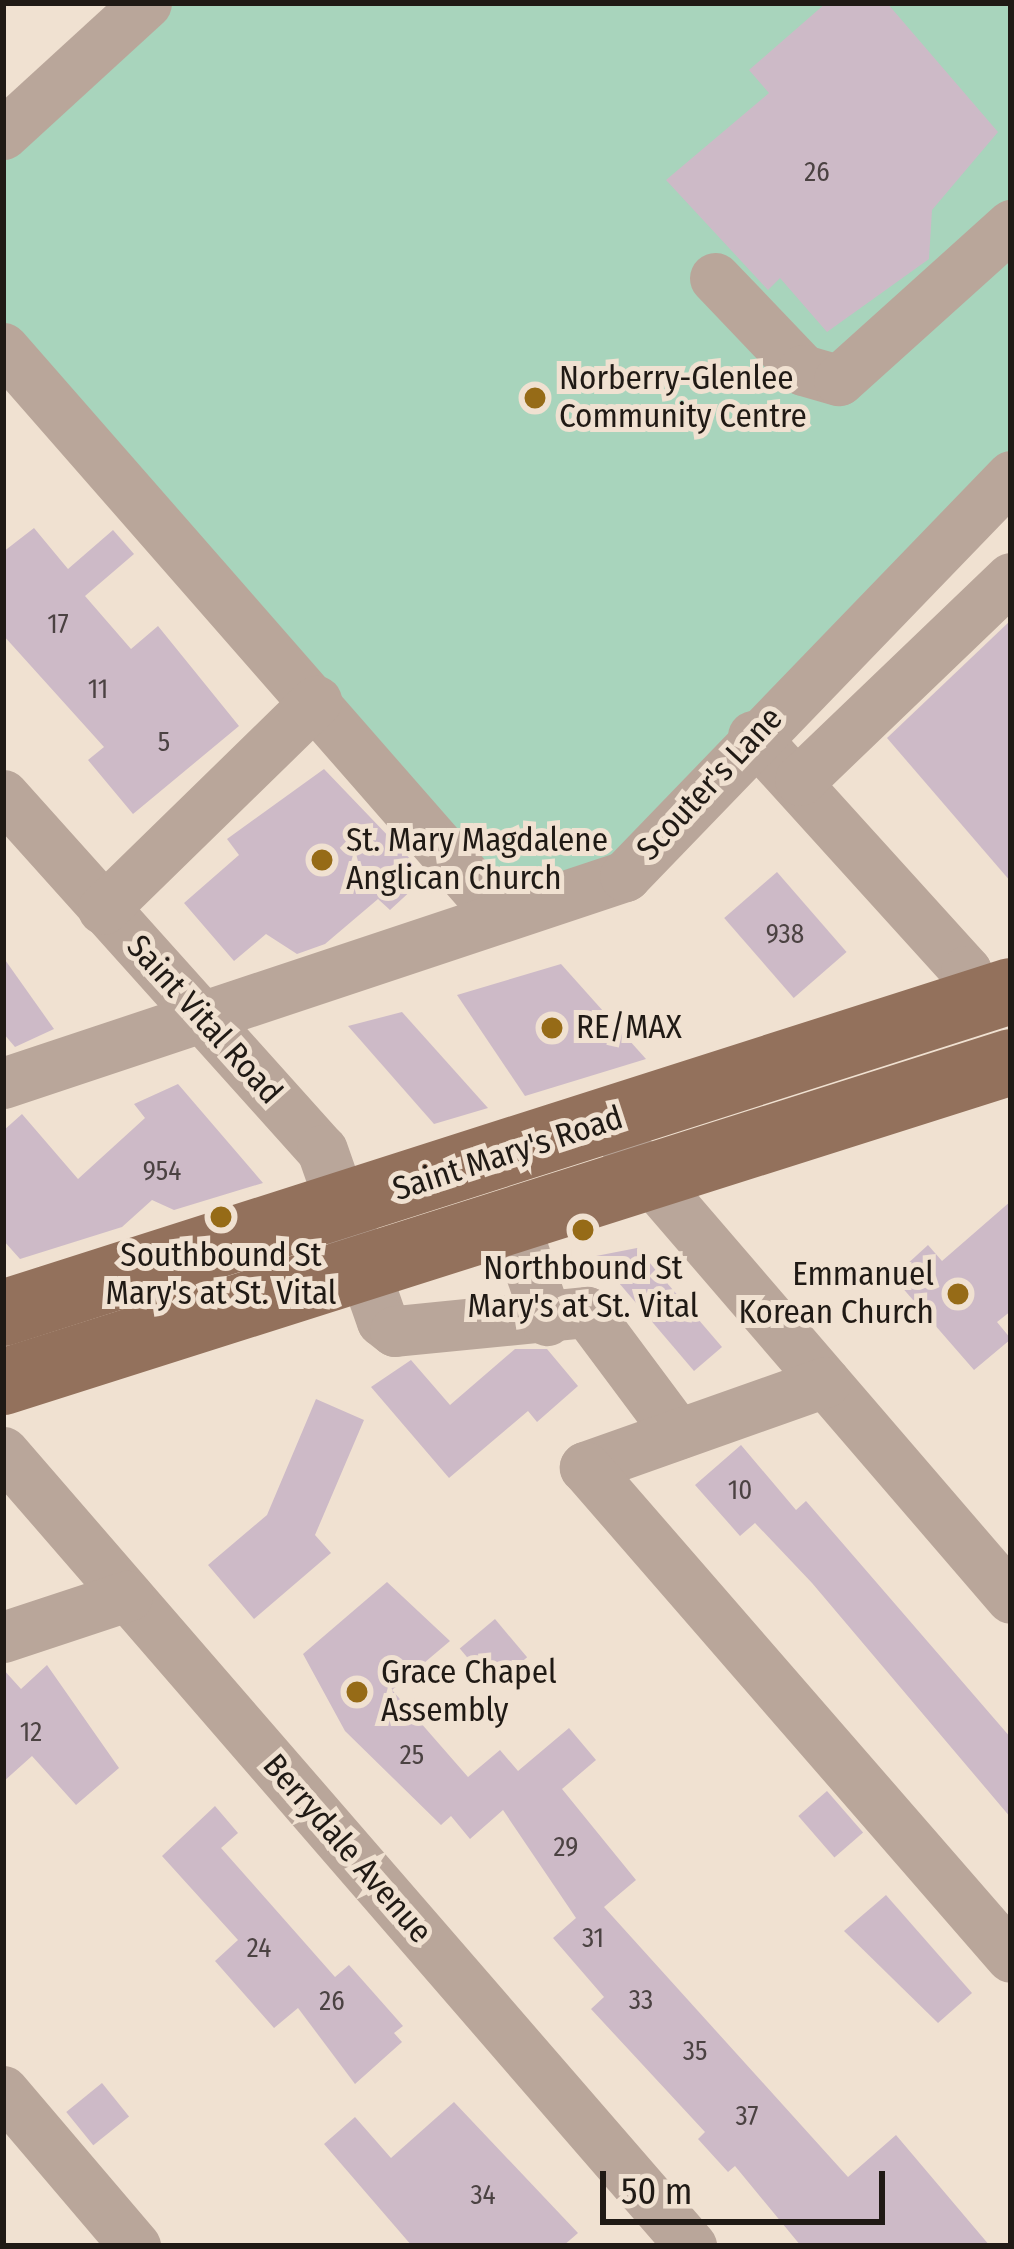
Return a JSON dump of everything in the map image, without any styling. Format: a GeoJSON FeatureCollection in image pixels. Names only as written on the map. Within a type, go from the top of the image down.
{"type":"FeatureCollection","features":[{"type":"Feature","properties":{"kind":"main road","name":"Saint Mary's Road"},"geometry":{"type":"LineString","coordinates":[[3,1382],[355,1237],[604,1123],[993,996]]}},
{"type":"Feature","properties":{"kind":"main road","name":"Saint Mary's Road"},"geometry":{"type":"LineString","coordinates":[[3,1313],[355,1237],[517,1237],[646,1174],[1011,1062]]}},
{"type":"Feature","properties":{"kind":"street"},"geometry":{"type":"LineString","coordinates":[[3,134],[146,3]]}},
{"type":"Feature","properties":{"kind":"street"},"geometry":{"type":"LineString","coordinates":[[715,278],[803,370],[839,380],[1011,225]]}},
{"type":"Feature","properties":{"kind":"street"},"geometry":{"type":"LineString","coordinates":[[3,348],[316,700],[500,916]]}},
{"type":"Feature","properties":{"kind":"street","name":"Scouter's Lane"},"geometry":{"type":"LineString","coordinates":[[3,1083],[626,876],[753,736],[1011,476]]}},
{"type":"Feature","properties":{"kind":"street"},"geometry":{"type":"LineString","coordinates":[[800,780],[1011,578]]}},
{"type":"Feature","properties":{"kind":"street"},"geometry":{"type":"LineString","coordinates":[[103,909],[316,700]]}},
{"type":"Feature","properties":{"kind":"street"},"geometry":{"type":"LineString","coordinates":[[753,736],[800,780],[993,996]]}},
{"type":"Feature","properties":{"kind":"street","name":"Saint Vital Road"},"geometry":{"type":"LineString","coordinates":[[3,795],[322,1150],[395,1331],[496,1324]]}},
{"type":"Feature","properties":{"kind":"street"},"geometry":{"type":"LineString","coordinates":[[604,1123],[1011,1598]]}},
{"type":"Feature","properties":{"kind":"street"},"geometry":{"type":"LineString","coordinates":[[517,1237],[547,1319]]}},
{"type":"Feature","properties":{"kind":"street"},"geometry":{"type":"LineString","coordinates":[[517,1237],[496,1324],[586,1312],[678,1434]]}},
{"type":"Feature","properties":{"kind":"street"},"geometry":{"type":"LineString","coordinates":[[825,1382],[585,1467],[1011,1957]]}},
{"type":"Feature","properties":{"kind":"street","name":"Berrydale Avenue"},"geometry":{"type":"LineString","coordinates":[[3,1452],[26,1512],[127,1596],[691,2246]]}},
{"type":"Feature","properties":{"kind":"street"},"geometry":{"type":"LineString","coordinates":[[3,1636],[127,1596]]}},
{"type":"Feature","properties":{"kind":"street"},"geometry":{"type":"LineString","coordinates":[[3,2091],[135,2246]]}},
{"type":"Feature","properties":{"kind":"green space","name":"Norberry-Glenlee Community Centre"},"geometry":{"type":"Polygon","coordinates":[[[154,3],[1011,3],[1011,461],[620,867],[501,902],[3,334],[3,135],[154,3]]]}},
{"type":"Feature","properties":{"kind":"building"},"geometry":{"type":"Polygon","coordinates":[[[826,3],[887,3],[998,132],[932,210],[929,259],[827,332],[780,278],[768,290],[666,180],[769,93],[749,70],[826,3]]]}},
{"type":"Feature","properties":{"kind":"building"},"geometry":{"type":"Polygon","coordinates":[[[34,528],[68,569],[113,530],[134,554],[85,596],[131,649],[158,626],[239,726],[133,814],[88,760],[104,747],[3,635],[3,552],[34,528]]]}},
{"type":"Feature","properties":{"kind":"building"},"geometry":{"type":"Polygon","coordinates":[[[1011,620],[1011,882],[887,738],[1011,620]]]}},
{"type":"Feature","properties":{"kind":"building","name":"St. Mary Magdalene Anglican Church"},"geometry":{"type":"Polygon","coordinates":[[[324,769],[416,865],[406,874],[415,887],[390,910],[378,899],[325,944],[297,954],[266,934],[234,961],[184,903],[239,855],[227,839],[324,769]]]}},
{"type":"Feature","properties":{"kind":"building"},"geometry":{"type":"Polygon","coordinates":[[[777,872],[847,952],[794,998],[724,918],[777,872]]]}},
{"type":"Feature","properties":{"kind":"building"},"geometry":{"type":"Polygon","coordinates":[[[3,957],[54,1029],[15,1047],[3,1033],[3,957]]]}},
{"type":"Feature","properties":{"kind":"building","name":"RE/MAX"},"geometry":{"type":"Polygon","coordinates":[[[561,964],[646,1059],[525,1096],[457,995],[561,964]]]}},
{"type":"Feature","properties":{"kind":"building"},"geometry":{"type":"Polygon","coordinates":[[[402,1012],[488,1108],[434,1124],[348,1026],[402,1012]]]}},
{"type":"Feature","properties":{"kind":"building"},"geometry":{"type":"Polygon","coordinates":[[[178,1084],[263,1183],[174,1210],[152,1200],[122,1227],[20,1259],[3,1240],[3,1131],[22,1114],[78,1179],[145,1118],[134,1104],[178,1084]]]}},
{"type":"Feature","properties":{"kind":"building","name":"Emmanuel Korean Church"},"geometry":{"type":"Polygon","coordinates":[[[1011,1201],[1011,1311],[997,1322],[1011,1339],[974,1370],[893,1277],[928,1245],[942,1261],[1011,1201]]]}},
{"type":"Feature","properties":{"kind":"building"},"geometry":{"type":"Polygon","coordinates":[[[637,1248],[722,1347],[694,1371],[596,1256],[637,1248]]]}},
{"type":"Feature","properties":{"kind":"building"},"geometry":{"type":"Polygon","coordinates":[[[515,1349],[547,1349],[578,1386],[537,1422],[528,1411],[449,1478],[371,1387],[411,1360],[450,1405],[515,1349]]]}},
{"type":"Feature","properties":{"kind":"building"},"geometry":{"type":"Polygon","coordinates":[[[316,1399],[364,1420],[315,1535],[331,1553],[254,1619],[208,1565],[267,1515],[316,1399]]]}},
{"type":"Feature","properties":{"kind":"building"},"geometry":{"type":"Polygon","coordinates":[[[741,1445],[796,1510],[806,1501],[1011,1738],[1011,1818],[812,1583],[755,1523],[740,1536],[695,1485],[741,1445]]]}},
{"type":"Feature","properties":{"kind":"building"},"geometry":{"type":"Polygon","coordinates":[[[387,1582],[450,1641],[392,1690],[468,1777],[500,1750],[518,1771],[569,1728],[596,1760],[562,1789],[636,1880],[604,1907],[848,2177],[896,2135],[990,2246],[801,2246],[735,2166],[728,2172],[698,2139],[705,2132],[591,2009],[604,1997],[553,1938],[576,1918],[503,1810],[470,1839],[451,1816],[441,1825],[345,1731],[303,1654],[387,1582]]]}},
{"type":"Feature","properties":{"kind":"building"},"geometry":{"type":"Polygon","coordinates":[[[495,1619],[527,1657],[492,1687],[460,1649],[495,1619]]]}},
{"type":"Feature","properties":{"kind":"building"},"geometry":{"type":"Polygon","coordinates":[[[47,1665],[119,1768],[76,1805],[32,1756],[3,1782],[3,1669],[21,1689],[47,1665]]]}},
{"type":"Feature","properties":{"kind":"building"},"geometry":{"type":"Polygon","coordinates":[[[827,1791],[863,1833],[834,1857],[798,1816],[827,1791]]]}},
{"type":"Feature","properties":{"kind":"building"},"geometry":{"type":"Polygon","coordinates":[[[215,1806],[238,1833],[221,1848],[335,1977],[349,1965],[403,2026],[394,2033],[402,2042],[355,2084],[298,2008],[274,2028],[215,1961],[238,1940],[162,1856],[215,1806]]]}},
{"type":"Feature","properties":{"kind":"building"},"geometry":{"type":"Polygon","coordinates":[[[886,1895],[972,1993],[938,2023],[844,1931],[886,1895]]]}},
{"type":"Feature","properties":{"kind":"building"},"geometry":{"type":"Polygon","coordinates":[[[102,2083],[129,2116],[93,2145],[66,2112],[102,2083]]]}},
{"type":"Feature","properties":{"kind":"building"},"geometry":{"type":"Polygon","coordinates":[[[454,2102],[578,2233],[563,2246],[412,2246],[324,2144],[355,2117],[391,2158],[454,2102]]]}},
{"type":"Feature","properties":{"kind":"place","name":"Norberry-Glenlee Community Centre"},"geometry":{"type":"Point","coordinates":[535,398]}},
{"type":"Feature","properties":{"kind":"place","name":"St. Mary Magdalene Anglican Church"},"geometry":{"type":"Point","coordinates":[322,860]}},
{"type":"Feature","properties":{"kind":"place","name":"RE/MAX"},"geometry":{"type":"Point","coordinates":[552,1028]}},
{"type":"Feature","properties":{"kind":"place","name":"Southbound St Mary's at St. Vital"},"geometry":{"type":"Point","coordinates":[221,1217]}},
{"type":"Feature","properties":{"kind":"place","name":"Northbound St Mary's at St. Vital"},"geometry":{"type":"Point","coordinates":[583,1230]}},
{"type":"Feature","properties":{"kind":"place","name":"Emmanuel Korean Church"},"geometry":{"type":"Point","coordinates":[958,1294]}},
{"type":"Feature","properties":{"kind":"place","name":"Grace Chapel Assembly"},"geometry":{"type":"Point","coordinates":[357,1692]}}]}
